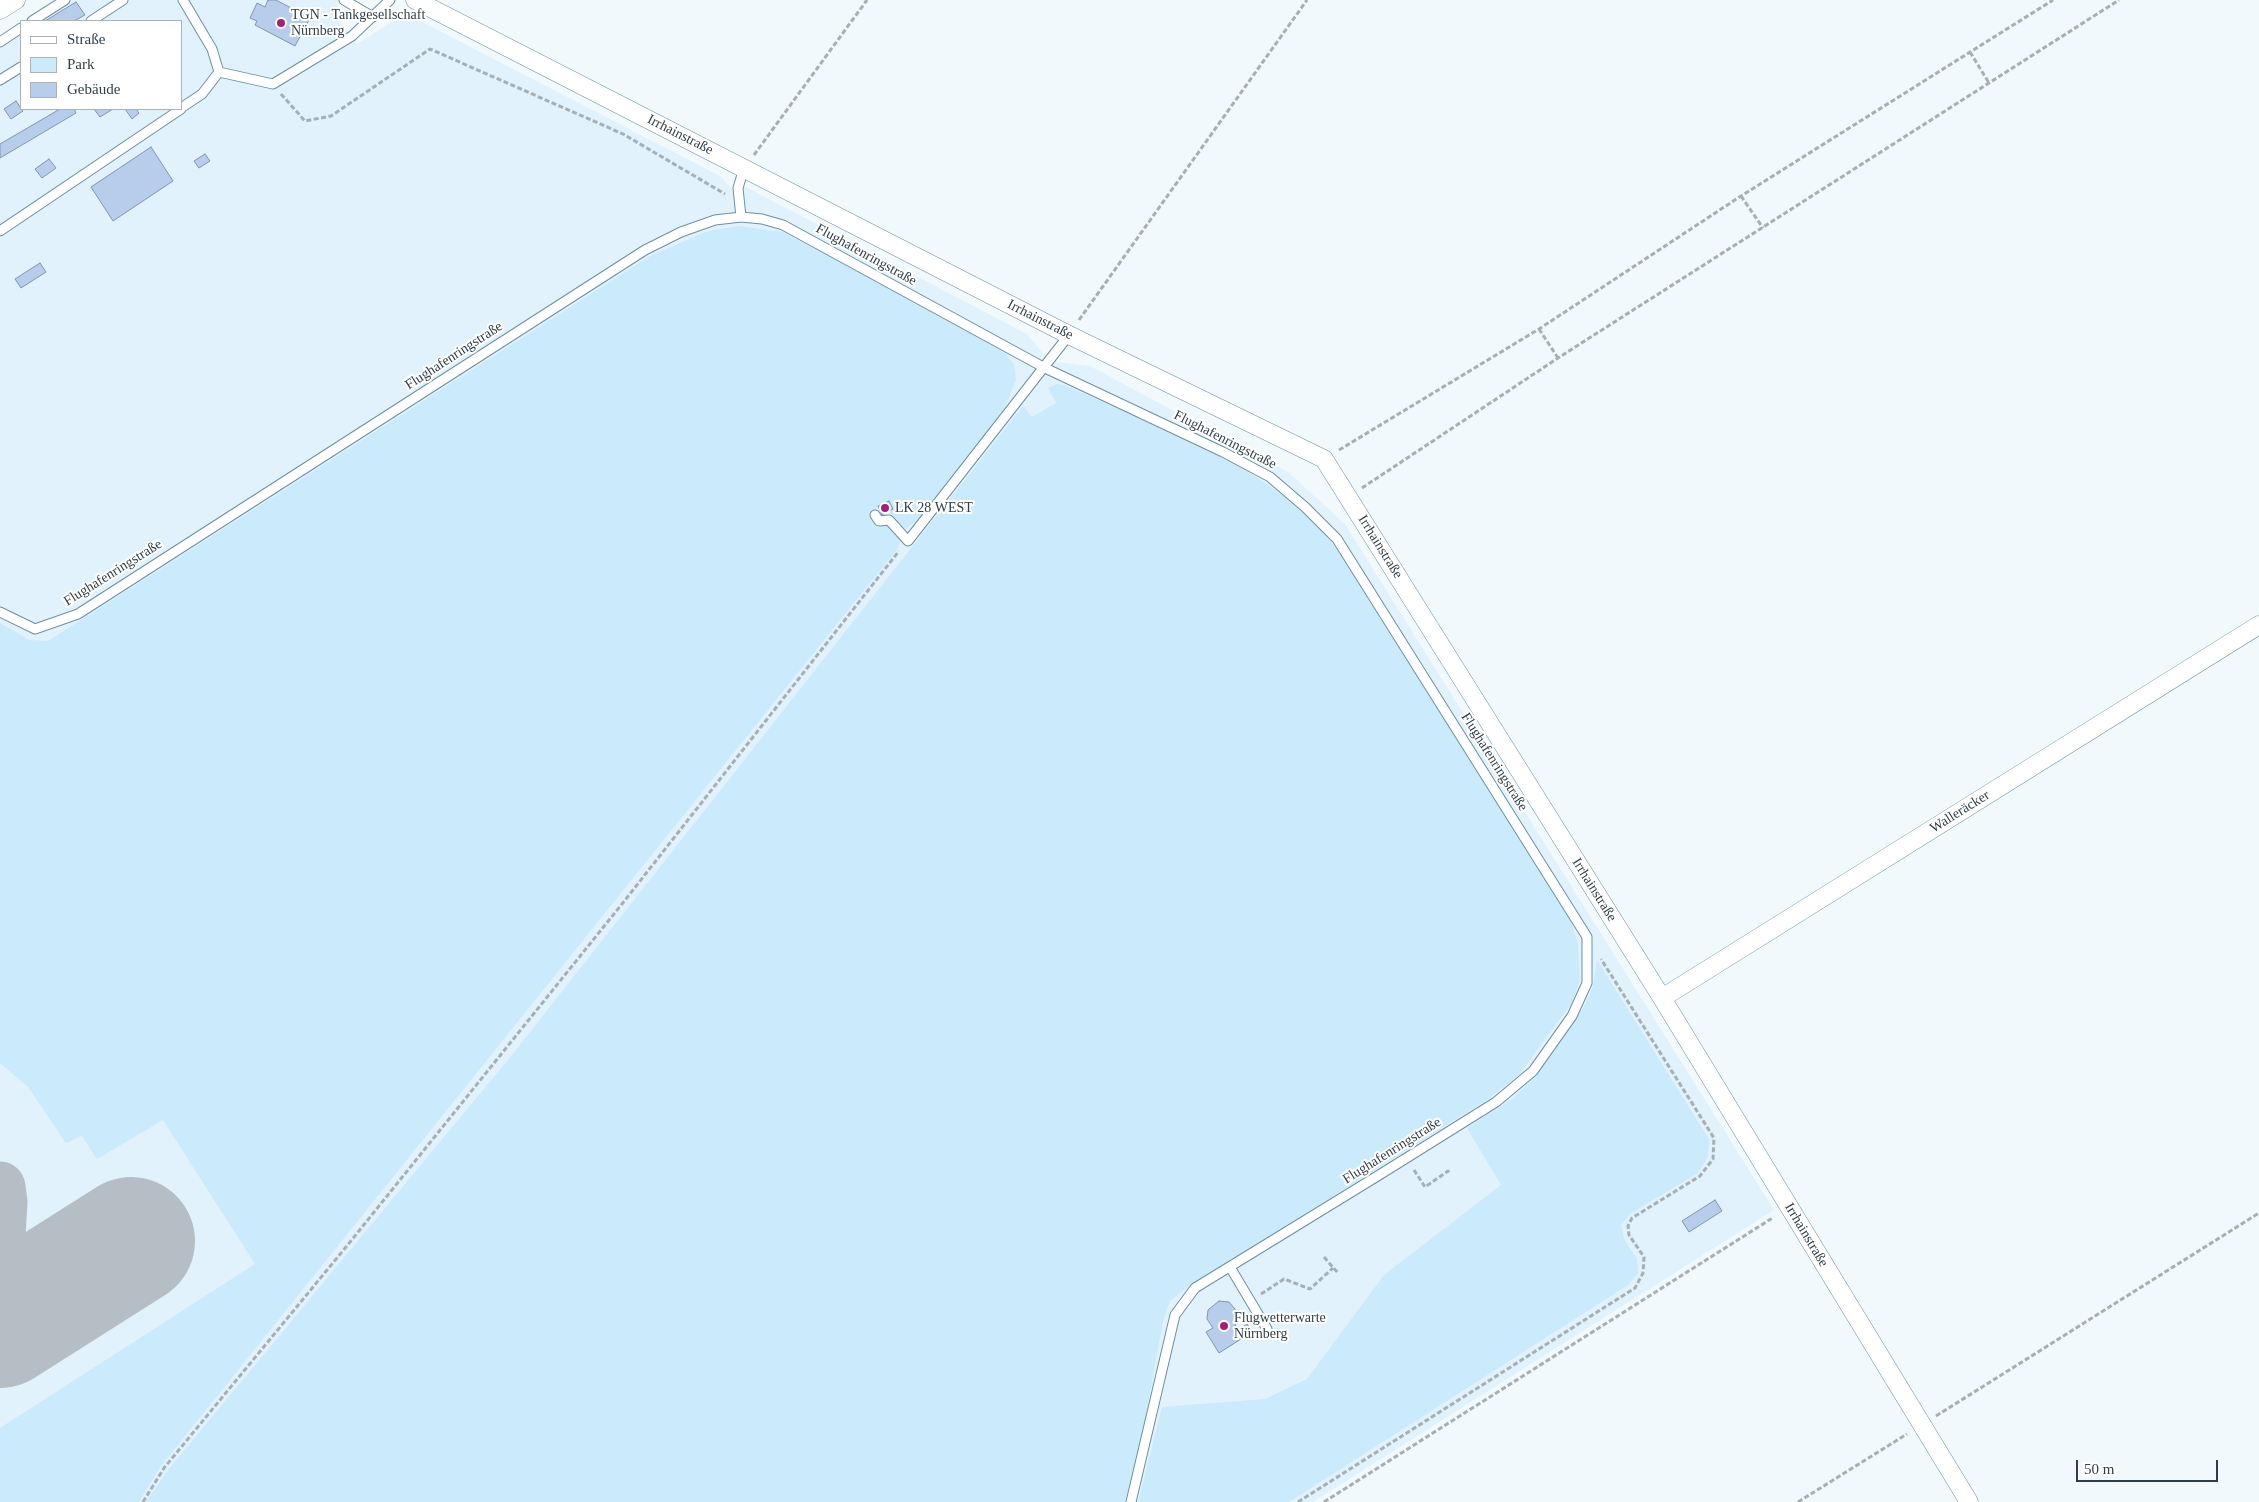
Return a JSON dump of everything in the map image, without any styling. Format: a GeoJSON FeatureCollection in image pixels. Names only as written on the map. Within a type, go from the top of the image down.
{"type":"FeatureCollection","features":[{"type":"Feature","properties":{"kind":"street"},"geometry":{"type":"LineString","coordinates":[[0,10],[16,0]]}},
{"type":"Feature","properties":{"kind":"street","name":"Irrhainstraße"},"geometry":{"type":"LineString","coordinates":[[415,0],[1069,335],[1324,459],[1662,998],[1969,1502]]}},
{"type":"Feature","properties":{"kind":"street","name":"Walleräcker"},"geometry":{"type":"LineString","coordinates":[[1662,998],[2259,625]]}},
{"type":"Feature","properties":{"kind":"lane"},"geometry":{"type":"LineString","coordinates":[[34,20],[65,0]]}},
{"type":"Feature","properties":{"kind":"lane"},"geometry":{"type":"LineString","coordinates":[[93,20],[123,0]]}},
{"type":"Feature","properties":{"kind":"lane"},"geometry":{"type":"LineString","coordinates":[[183,0],[212,49],[219,72]]}},
{"type":"Feature","properties":{"kind":"lane"},"geometry":{"type":"LineString","coordinates":[[344,0],[372,17]]}},
{"type":"Feature","properties":{"kind":"lane"},"geometry":{"type":"LineString","coordinates":[[219,72],[273,84],[352,36],[390,0]]}},
{"type":"Feature","properties":{"kind":"lane"},"geometry":{"type":"LineString","coordinates":[[0,42],[20,29]]}},
{"type":"Feature","properties":{"kind":"lane"},"geometry":{"type":"LineString","coordinates":[[0,80],[20,67]]}},
{"type":"Feature","properties":{"kind":"lane"},"geometry":{"type":"LineString","coordinates":[[182,108],[202,94],[219,72]]}},
{"type":"Feature","properties":{"kind":"lane"},"geometry":{"type":"LineString","coordinates":[[0,231],[180,110]]}},
{"type":"Feature","properties":{"kind":"lane"},"geometry":{"type":"LineString","coordinates":[[741,217],[738,188],[744,168]]}},
{"type":"Feature","properties":{"kind":"lane","name":"Flughafenringstraße"},"geometry":{"type":"LineString","coordinates":[[0,612],[35,630],[78,614],[644,250],[681,232],[716,220],[741,217],[783,225],[1045,368],[1223,452],[1270,477],[1305,507],[1337,539],[1587,937],[1588,983],[1572,1016],[1533,1071],[1496,1102],[1195,1288],[1175,1315],[1131,1502]]}},
{"type":"Feature","properties":{"kind":"lane"},"geometry":{"type":"LineString","coordinates":[[875,515],[880,521],[889,520],[908,541],[1069,335]]}},
{"type":"Feature","properties":{"kind":"lane"},"geometry":{"type":"LineString","coordinates":[[1230,1266],[1267,1329]]}},
{"type":"Feature","properties":{"kind":"path"},"geometry":{"type":"LineString","coordinates":[[744,168],[867,0]]}},
{"type":"Feature","properties":{"kind":"path"},"geometry":{"type":"LineString","coordinates":[[1069,335],[1307,0]]}},
{"type":"Feature","properties":{"kind":"path"},"geometry":{"type":"LineString","coordinates":[[1324,459],[1539,329],[1741,196],[2053,0]]}},
{"type":"Feature","properties":{"kind":"path"},"geometry":{"type":"LineString","coordinates":[[1349,497],[1558,358],[2119,0]]}},
{"type":"Feature","properties":{"kind":"path"},"geometry":{"type":"LineString","coordinates":[[273,84],[305,121],[331,116],[430,49],[623,134],[740,203]]}},
{"type":"Feature","properties":{"kind":"path"},"geometry":{"type":"LineString","coordinates":[[1970,52],[1989,83]]}},
{"type":"Feature","properties":{"kind":"path"},"geometry":{"type":"LineString","coordinates":[[1741,196],[1763,228]]}},
{"type":"Feature","properties":{"kind":"path"},"geometry":{"type":"LineString","coordinates":[[1539,329],[1558,358]]}},
{"type":"Feature","properties":{"kind":"path"},"geometry":{"type":"LineString","coordinates":[[142,1502],[164,1468],[352,1239],[622,904],[908,541]]}},
{"type":"Feature","properties":{"kind":"path"},"geometry":{"type":"LineString","coordinates":[[1298,1502],[1635,1288],[1643,1273],[1644,1256],[1629,1235],[1628,1226],[1632,1218],[1700,1176],[1714,1159],[1714,1138],[1587,937]]}},
{"type":"Feature","properties":{"kind":"path"},"geometry":{"type":"LineString","coordinates":[[1406,1158],[1425,1187],[1448,1171],[1450,1174]]}},
{"type":"Feature","properties":{"kind":"path"},"geometry":{"type":"LineString","coordinates":[[1324,1502],[1789,1207]]}},
{"type":"Feature","properties":{"kind":"path"},"geometry":{"type":"LineString","coordinates":[[1798,1502],[2259,1213]]}},
{"type":"Feature","properties":{"kind":"path"},"geometry":{"type":"LineString","coordinates":[[1324,1257],[1338,1273]]}},
{"type":"Feature","properties":{"kind":"path"},"geometry":{"type":"LineString","coordinates":[[1250,1301],[1284,1279],[1310,1288],[1334,1268]]}},
{"type":"Feature","properties":{"kind":"shaded area"},"geometry":{"type":"Polygon","coordinates":[[[56,0],[341,0],[333,13],[357,44],[405,13],[720,176],[733,190],[744,186],[1027,334],[1045,356],[1057,362],[1090,366],[1288,472],[1345,524],[1774,1210],[1313,1502],[0,1502],[0,36],[20,23],[20,110],[182,110],[182,20],[25,20],[56,0]]]}},
{"type":"Feature","properties":{"kind":"green space"},"geometry":{"type":"Polygon","coordinates":[[[738,226],[782,232],[943,313],[1005,353],[1014,365],[1016,380],[1003,412],[922,516],[906,529],[890,513],[892,509],[889,501],[869,514],[879,528],[886,524],[900,541],[898,548],[161,1466],[139,1502],[0,1502],[0,1428],[255,1264],[163,1120],[97,1159],[82,1136],[66,1143],[28,1087],[0,1063],[0,623],[29,640],[48,641],[650,256],[708,231],[738,226]]]}},
{"type":"Feature","properties":{"kind":"green space"},"geometry":{"type":"Polygon","coordinates":[[[1057,384],[1064,385],[1180,436],[1242,468],[1285,496],[1315,523],[1339,552],[1384,619],[1569,915],[1578,944],[1580,979],[1573,1001],[1519,1075],[1488,1099],[1189,1286],[1170,1301],[1163,1321],[1143,1431],[1125,1502],[146,1502],[168,1470],[512,1055],[1023,406],[1032,417],[1056,403],[1048,388],[1057,384]]]}},
{"type":"Feature","properties":{"kind":"green space"},"geometry":{"type":"Polygon","coordinates":[[[1597,960],[1709,1139],[1708,1157],[1698,1173],[1630,1214],[1621,1225],[1624,1239],[1637,1259],[1638,1273],[1628,1285],[1289,1502],[1138,1502],[1162,1407],[1265,1399],[1307,1379],[1384,1275],[1501,1185],[1467,1128],[1512,1099],[1536,1076],[1585,1005],[1593,986],[1597,960]]]}},
{"type":"Feature","properties":{"kind":"building","name":"TGN - Tankgesellschaft Nürnberg"},"geometry":{"type":"Polygon","coordinates":[[[268,0],[276,0],[310,18],[295,46],[255,25],[257,21],[250,18],[257,3],[265,7],[268,0]]]}},
{"type":"Feature","properties":{"kind":"building"},"geometry":{"type":"Polygon","coordinates":[[[76,2],[85,15],[76,20],[47,20],[76,2]]]}},
{"type":"Feature","properties":{"kind":"building"},"geometry":{"type":"Polygon","coordinates":[[[16,101],[20,110],[23,111],[11,119],[4,109],[16,101]]]}},
{"type":"Feature","properties":{"kind":"building"},"geometry":{"type":"Polygon","coordinates":[[[58,110],[74,110],[76,113],[0,158],[0,144],[58,110]]]}},
{"type":"Feature","properties":{"kind":"building"},"geometry":{"type":"Polygon","coordinates":[[[95,110],[111,110],[100,117],[95,110]]]}},
{"type":"Feature","properties":{"kind":"building"},"geometry":{"type":"Polygon","coordinates":[[[126,110],[137,110],[139,113],[132,119],[126,110]]]}},
{"type":"Feature","properties":{"kind":"building"},"geometry":{"type":"Polygon","coordinates":[[[151,147],[173,181],[113,221],[91,187],[151,147]]]}},
{"type":"Feature","properties":{"kind":"building"},"geometry":{"type":"Polygon","coordinates":[[[205,154],[210,161],[199,168],[194,161],[205,154]]]}},
{"type":"Feature","properties":{"kind":"building"},"geometry":{"type":"Polygon","coordinates":[[[49,159],[56,168],[42,178],[35,169],[49,159]]]}},
{"type":"Feature","properties":{"kind":"building"},"geometry":{"type":"Polygon","coordinates":[[[40,263],[46,272],[21,288],[15,279],[40,263]]]}},
{"type":"Feature","properties":{"kind":"building","name":"LK 28 WEST"},"geometry":{"type":"Polygon","coordinates":[[[889,501],[893,509],[882,515],[878,506],[889,501]]]}},
{"type":"Feature","properties":{"kind":"building"},"geometry":{"type":"Polygon","coordinates":[[[1715,1200],[1722,1211],[1689,1232],[1682,1221],[1715,1200]]]}},
{"type":"Feature","properties":{"kind":"building","name":"Flugwetterwarte Nürnberg"},"geometry":{"type":"Polygon","coordinates":[[[1219,1301],[1229,1302],[1235,1309],[1237,1315],[1235,1324],[1238,1330],[1247,1324],[1252,1332],[1219,1353],[1206,1332],[1213,1328],[1207,1319],[1208,1310],[1219,1301]]]}},
{"type":"Feature","properties":{"kind":"taxiway"},"geometry":{"type":"LineString","coordinates":[[0,1187],[2,1202],[0,1236]]}},
{"type":"Feature","properties":{"kind":"runway"},"geometry":{"type":"LineString","coordinates":[[0,1324],[131,1241]]}},
{"type":"Feature","properties":{"kind":"place","name":"TGN - Tankgesellschaft Nürnberg"},"geometry":{"type":"Point","coordinates":[281,23]}},
{"type":"Feature","properties":{"kind":"place","name":"LK 28 WEST"},"geometry":{"type":"Point","coordinates":[885,508]}},
{"type":"Feature","properties":{"kind":"place","name":"Flugwetterwarte Nürnberg"},"geometry":{"type":"Point","coordinates":[1224,1326]}}]}
